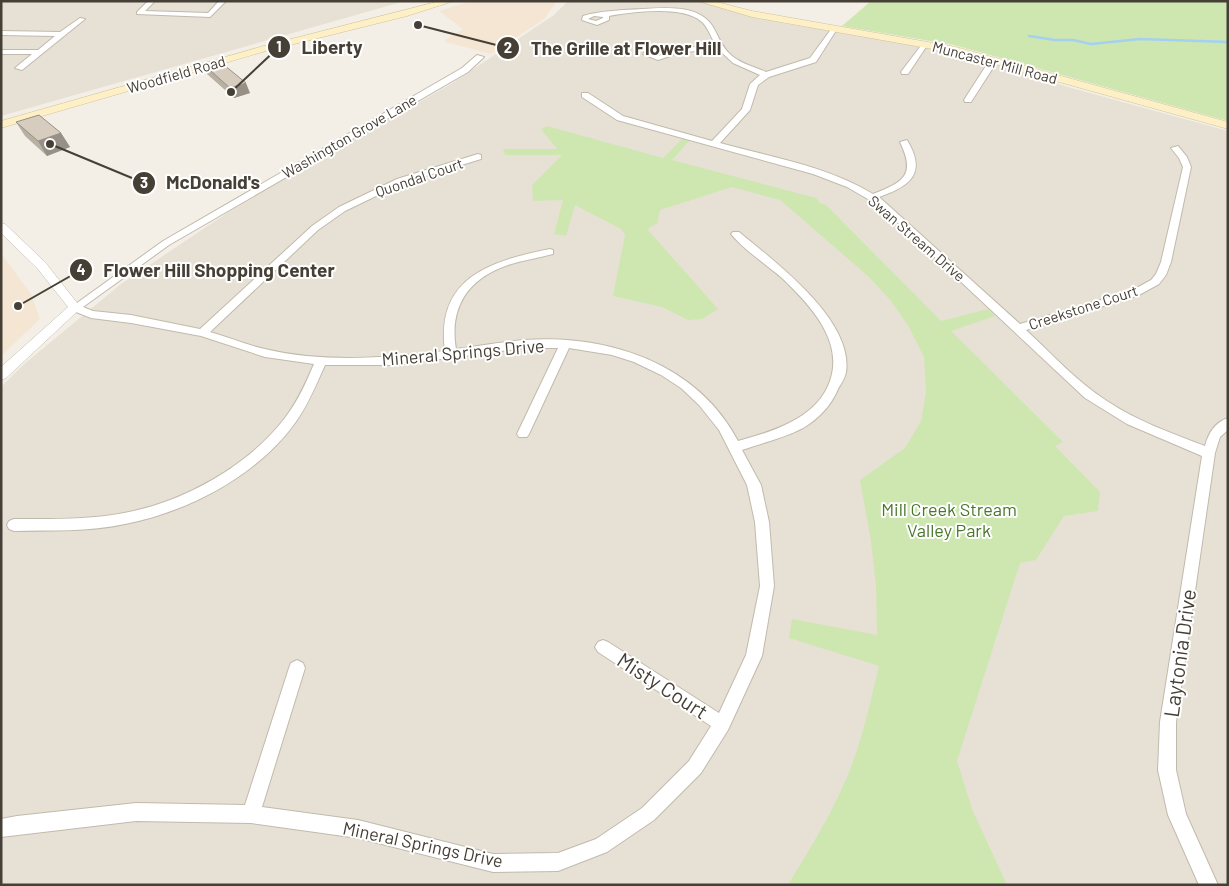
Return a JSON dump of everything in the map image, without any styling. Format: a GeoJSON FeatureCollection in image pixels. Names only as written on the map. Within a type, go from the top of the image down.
{"type":"FeatureCollection","features":[{"type":"Feature","properties":{"kind":"main road","name":"Woodfield Road"},"geometry":{"type":"LineString","coordinates":[[1,125],[254,52],[352,26],[428,1]]}},
{"type":"Feature","properties":{"kind":"main road","name":"Woodfield Road"},"geometry":{"type":"LineString","coordinates":[[352,26],[377,22],[450,1]]}},
{"type":"Feature","properties":{"kind":"main road","name":"Muncaster Mill Road"},"geometry":{"type":"LineString","coordinates":[[702,1],[834,29],[925,44],[994,60],[1228,126]]}},
{"type":"Feature","properties":{"kind":"main road","name":"Muncaster Mill Road"},"geometry":{"type":"LineString","coordinates":[[716,1],[758,14]]}},
{"type":"Feature","properties":{"kind":"street"},"geometry":{"type":"LineString","coordinates":[[141,1],[152,1]]}},
{"type":"Feature","properties":{"kind":"street"},"geometry":{"type":"LineString","coordinates":[[152,1],[139,13],[210,15],[223,1]]}},
{"type":"Feature","properties":{"kind":"street"},"geometry":{"type":"LineString","coordinates":[[604,15],[662,10],[693,14],[705,21],[720,47],[733,60],[766,75]]}},
{"type":"Feature","properties":{"kind":"street"},"geometry":{"type":"LineString","coordinates":[[19,68],[82,18]]}},
{"type":"Feature","properties":{"kind":"street"},"geometry":{"type":"LineString","coordinates":[[714,144],[746,110],[754,84],[766,75],[803,65],[813,60],[834,29]]}},
{"type":"Feature","properties":{"kind":"street"},"geometry":{"type":"LineString","coordinates":[[1,33],[62,34]]}},
{"type":"Feature","properties":{"kind":"street"},"geometry":{"type":"LineString","coordinates":[[905,72],[925,44]]}},
{"type":"Feature","properties":{"kind":"street"},"geometry":{"type":"LineString","coordinates":[[670,51],[720,47]]}},
{"type":"Feature","properties":{"kind":"street"},"geometry":{"type":"LineString","coordinates":[[1,52],[39,52]]}},
{"type":"Feature","properties":{"kind":"street","name":"Washington Grove Lane"},"geometry":{"type":"LineString","coordinates":[[1,375],[74,308],[166,243],[465,70],[480,56]]}},
{"type":"Feature","properties":{"kind":"street"},"geometry":{"type":"LineString","coordinates":[[968,100],[994,60]]}},
{"type":"Feature","properties":{"kind":"street","name":"Swan Stream Drive"},"geometry":{"type":"LineString","coordinates":[[585,95],[620,118],[816,172],[845,182],[872,197],[883,204],[1089,395],[1106,408],[1138,425],[1209,453]]}},
{"type":"Feature","properties":{"kind":"street"},"geometry":{"type":"LineString","coordinates":[[872,197],[896,188],[910,176],[912,162],[904,142]]}},
{"type":"Feature","properties":{"kind":"street","name":"Creekstone Court"},"geometry":{"type":"LineString","coordinates":[[1017,329],[1135,293],[1155,282],[1161,275],[1166,262],[1187,167],[1183,157],[1175,148]]}},
{"type":"Feature","properties":{"kind":"street","name":"Quondal Court"},"geometry":{"type":"LineString","coordinates":[[202,334],[315,228],[342,209],[400,181],[478,157]]}},
{"type":"Feature","properties":{"kind":"street"},"geometry":{"type":"LineString","coordinates":[[1,226],[41,265],[74,308]]}},
{"type":"Feature","properties":{"kind":"street"},"geometry":{"type":"LineString","coordinates":[[735,447],[790,429],[817,412],[829,398],[840,372],[840,357],[831,331],[809,299],[736,234]]}},
{"type":"Feature","properties":{"kind":"street"},"geometry":{"type":"LineString","coordinates":[[451,355],[448,327],[450,313],[457,299],[469,284],[491,268],[516,259],[550,252]]}},
{"type":"Feature","properties":{"kind":"street","name":"Mineral Springs Drive"},"geometry":{"type":"LineString","coordinates":[[1,828],[136,812],[251,814],[358,829],[493,863],[558,862],[601,846],[648,814],[695,767],[722,724],[754,656],[767,586],[762,522],[754,485],[724,427],[686,385],[638,359],[613,351],[565,344],[524,344],[396,361],[321,361],[265,352],[202,334],[139,320],[91,314],[74,308]]}},
{"type":"Feature","properties":{"kind":"street"},"geometry":{"type":"LineString","coordinates":[[523,434],[565,344]]}},
{"type":"Feature","properties":{"kind":"street"},"geometry":{"type":"LineString","coordinates":[[14,525],[84,524],[126,518],[174,504],[230,475],[254,457],[285,427],[303,401],[321,361]]}},
{"type":"Feature","properties":{"kind":"street","name":"Laytonia Drive"},"geometry":{"type":"LineString","coordinates":[[1208,885],[1177,814],[1167,770],[1168,722],[1209,453],[1214,435],[1228,422]]}},
{"type":"Feature","properties":{"kind":"street","name":"Misty Court"},"geometry":{"type":"LineString","coordinates":[[603,647],[722,724]]}},
{"type":"Feature","properties":{"kind":"street"},"geometry":{"type":"LineString","coordinates":[[251,814],[297,668]]}},
{"type":"Feature","properties":{"kind":"shaded area"},"geometry":{"type":"Polygon","coordinates":[[[1,1],[405,1],[1,116],[1,1]]]}},
{"type":"Feature","properties":{"kind":"shaded area"},"geometry":{"type":"Polygon","coordinates":[[[471,1],[557,1],[544,19],[491,54],[446,42],[445,40],[463,29],[439,11],[471,1]]]}},
{"type":"Feature","properties":{"kind":"shaded area"},"geometry":{"type":"Polygon","coordinates":[[[568,1],[700,1],[782,23],[908,44],[972,57],[1068,87],[1228,131],[1228,885],[1,885],[1,387],[23,365],[121,284],[236,207],[451,84],[554,15],[568,1]]]}},
{"type":"Feature","properties":{"kind":"shaded area"},"geometry":{"type":"Polygon","coordinates":[[[1,253],[31,294],[40,319],[1,356],[1,253]]]}},
{"type":"Feature","properties":{"kind":"green space"},"geometry":{"type":"Polygon","coordinates":[[[871,1],[1228,1],[1228,121],[954,45],[842,26],[871,1]]]}},
{"type":"Feature","properties":{"kind":"green space","name":"Mill Creek Stream Valley Park"},"geometry":{"type":"Polygon","coordinates":[[[547,126],[663,158],[682,139],[689,141],[672,160],[816,198],[820,203],[826,205],[941,321],[988,309],[995,316],[951,331],[1063,442],[1055,446],[1100,492],[1098,511],[1064,516],[1036,560],[1020,563],[957,761],[972,809],[1007,885],[788,885],[827,819],[847,777],[861,736],[879,666],[789,638],[792,619],[877,635],[876,586],[871,541],[860,480],[905,448],[921,421],[926,392],[924,357],[909,327],[891,301],[868,276],[780,200],[732,187],[660,210],[657,224],[648,230],[718,309],[702,319],[688,320],[662,307],[613,296],[625,235],[621,229],[575,205],[566,236],[554,234],[563,200],[533,201],[532,185],[562,155],[505,155],[503,149],[557,149],[541,129],[547,126]]]}},
{"type":"Feature","properties":{"kind":"building"},"geometry":{"type":"Polygon","coordinates":[[[218,60],[246,83],[230,88],[203,64],[218,60]]]}},
{"type":"Feature","properties":{"kind":"building"},"geometry":{"type":"Polygon","coordinates":[[[39,115],[61,133],[38,141],[16,122],[39,115]]]}},
{"type":"Feature","properties":{"kind":"waterway"},"geometry":{"type":"LineString","coordinates":[[1029,36],[1055,40],[1073,40],[1091,44],[1140,39],[1228,42]]}},
{"type":"Feature","properties":{"kind":"place","name":"The Grille at Flower Hill"},"geometry":{"type":"Point","coordinates":[418,25]}},
{"type":"Feature","properties":{"kind":"place","name":"Liberty"},"geometry":{"type":"Point","coordinates":[231,92]}},
{"type":"Feature","properties":{"kind":"place","name":"McDonald's"},"geometry":{"type":"Point","coordinates":[50,144]}},
{"type":"Feature","properties":{"kind":"place","name":"Flower Hill Shopping Center"},"geometry":{"type":"Point","coordinates":[18,306]}}]}
